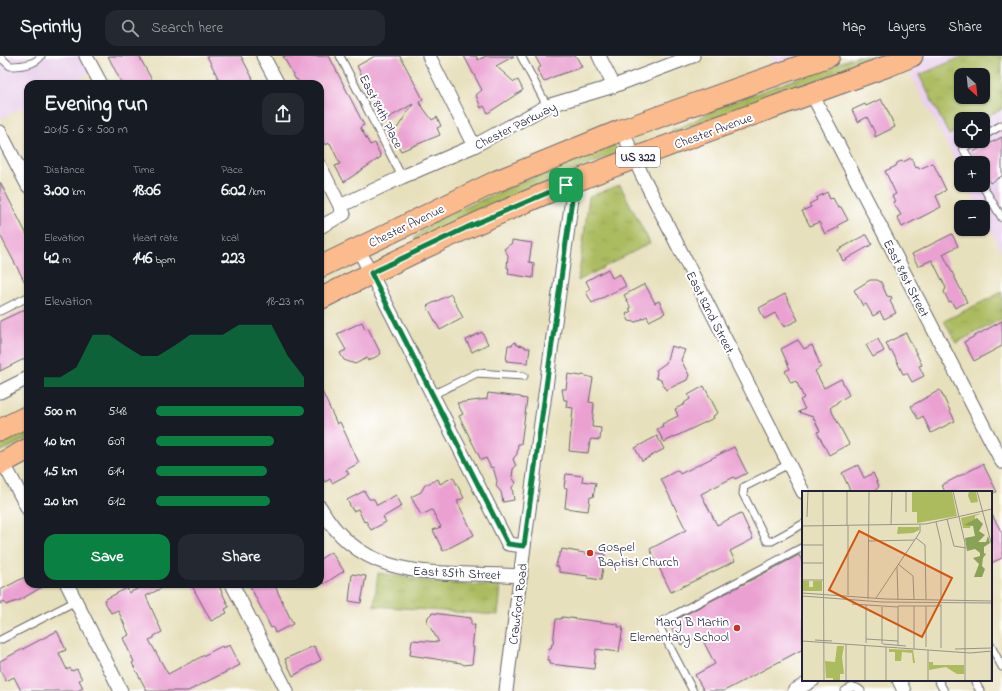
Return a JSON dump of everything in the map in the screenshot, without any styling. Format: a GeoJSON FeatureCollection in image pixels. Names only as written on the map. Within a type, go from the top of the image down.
{"type":"FeatureCollection","features":[{"type":"Feature","properties":{"kind":"main road","name":"Chester Avenue"},"geometry":{"type":"LineString","coordinates":[[324,265],[497,181],[622,130],[829,56]]}},
{"type":"Feature","properties":{"kind":"main road","name":"Chester Avenue"},"geometry":{"type":"LineString","coordinates":[[324,297],[470,226],[566,185],[912,56]]}},
{"type":"Feature","properties":{"kind":"main road"},"geometry":{"type":"LineString","coordinates":[[0,430],[24,418]]}},
{"type":"Feature","properties":{"kind":"main road"},"geometry":{"type":"LineString","coordinates":[[2,463],[24,451]]}},
{"type":"Feature","properties":{"kind":"street"},"geometry":{"type":"LineString","coordinates":[[86,56],[99,80]]}},
{"type":"Feature","properties":{"kind":"street"},"geometry":{"type":"LineString","coordinates":[[263,56],[276,80]]}},
{"type":"Feature","properties":{"kind":"street"},"geometry":{"type":"LineString","coordinates":[[429,56],[474,146]]}},
{"type":"Feature","properties":{"kind":"street"},"geometry":{"type":"LineString","coordinates":[[599,56],[614,86]]}},
{"type":"Feature","properties":{"kind":"street","name":"Chester Parkway"},"geometry":{"type":"LineString","coordinates":[[324,224],[342,210],[402,177],[474,146],[546,106],[614,86],[693,56]]}},
{"type":"Feature","properties":{"kind":"street","name":"East 81st Street"},"geometry":{"type":"LineString","coordinates":[[812,94],[1002,462]]}},
{"type":"Feature","properties":{"kind":"street","name":"East 82nd Street"},"geometry":{"type":"LineString","coordinates":[[622,130],[634,159],[802,491]]}},
{"type":"Feature","properties":{"kind":"street"},"geometry":{"type":"LineString","coordinates":[[0,132],[24,178]]}},
{"type":"Feature","properties":{"kind":"street"},"geometry":{"type":"LineString","coordinates":[[324,174],[342,210]]}},
{"type":"Feature","properties":{"kind":"street","name":"Crawford Road"},"geometry":{"type":"LineString","coordinates":[[506,691],[524,546],[572,199],[566,185]]}},
{"type":"Feature","properties":{"kind":"street"},"geometry":{"type":"LineString","coordinates":[[358,248],[508,544],[524,546]]}},
{"type":"Feature","properties":{"kind":"street"},"geometry":{"type":"LineString","coordinates":[[0,392],[24,380]]}},
{"type":"Feature","properties":{"kind":"street"},"geometry":{"type":"LineString","coordinates":[[2,463],[24,502]]}},
{"type":"Feature","properties":{"kind":"street","name":"East 85th Street"},"geometry":{"type":"LineString","coordinates":[[324,513],[346,541],[367,555],[383,562],[422,572],[521,576]]}},
{"type":"Feature","properties":{"kind":"street"},"geometry":{"type":"LineString","coordinates":[[69,588],[121,691]]}},
{"type":"Feature","properties":{"kind":"street"},"geometry":{"type":"LineString","coordinates":[[234,588],[287,691]]}},
{"type":"Feature","properties":{"kind":"street"},"geometry":{"type":"LineString","coordinates":[[794,691],[811,681]]}},
{"type":"Feature","properties":{"kind":"lane"},"geometry":{"type":"LineString","coordinates":[[0,58],[10,66],[22,66],[39,59],[41,56]]}},
{"type":"Feature","properties":{"kind":"lane","name":"East 84th Place"},"geometry":{"type":"LineString","coordinates":[[340,56],[402,177]]}},
{"type":"Feature","properties":{"kind":"lane"},"geometry":{"type":"LineString","coordinates":[[521,56],[546,106]]}},
{"type":"Feature","properties":{"kind":"lane"},"geometry":{"type":"LineString","coordinates":[[990,132],[1002,125]]}},
{"type":"Feature","properties":{"kind":"lane"},"geometry":{"type":"LineString","coordinates":[[986,192],[1002,218]]}},
{"type":"Feature","properties":{"kind":"lane"},"geometry":{"type":"LineString","coordinates":[[0,311],[24,299]]}},
{"type":"Feature","properties":{"kind":"lane"},"geometry":{"type":"LineString","coordinates":[[432,395],[477,373],[524,376]]}},
{"type":"Feature","properties":{"kind":"lane"},"geometry":{"type":"LineString","coordinates":[[789,464],[744,487],[743,494],[768,541],[772,541],[802,525]]}},
{"type":"Feature","properties":{"kind":"lane"},"geometry":{"type":"LineString","coordinates":[[693,691],[659,626],[661,622],[802,549]]}},
{"type":"Feature","properties":{"kind":"lane"},"geometry":{"type":"LineString","coordinates":[[0,640],[76,601]]}},
{"type":"Feature","properties":{"kind":"lane"},"geometry":{"type":"LineString","coordinates":[[992,648],[1002,667]]}},
{"type":"Feature","properties":{"kind":"lane"},"geometry":{"type":"LineString","coordinates":[[939,681],[944,691]]}},
{"type":"Feature","properties":{"kind":"lane"},"geometry":{"type":"LineString","coordinates":[[975,681],[980,691]]}},
{"type":"Feature","properties":{"kind":"lane"},"geometry":{"type":"LineString","coordinates":[[845,691],[852,687],[857,687],[861,691]]}},
{"type":"Feature","properties":{"kind":"shaded area"},"geometry":{"type":"Polygon","coordinates":[[[0,56],[86,56],[94,71],[76,80],[24,80],[24,107],[0,119],[0,56]]]}},
{"type":"Feature","properties":{"kind":"shaded area"},"geometry":{"type":"Polygon","coordinates":[[[769,56],[829,56],[779,74],[769,56]]]}},
{"type":"Feature","properties":{"kind":"shaded area"},"geometry":{"type":"Polygon","coordinates":[[[901,56],[1002,56],[1002,253],[990,230],[990,200],[974,200],[970,192],[990,192],[990,156],[954,156],[954,159],[901,56]]]}},
{"type":"Feature","properties":{"kind":"green space"},"geometry":{"type":"Polygon","coordinates":[[[858,56],[884,56],[673,133],[672,130],[692,122],[717,108],[858,56]]]}},
{"type":"Feature","properties":{"kind":"green space"},"geometry":{"type":"Polygon","coordinates":[[[964,56],[1002,56],[1002,109],[990,115],[990,112],[954,112],[954,132],[949,135],[919,75],[964,56]]]}},
{"type":"Feature","properties":{"kind":"green space"},"geometry":{"type":"Polygon","coordinates":[[[610,145],[616,147],[617,151],[614,155],[547,181],[415,240],[414,238],[432,222],[521,182],[610,145]]]}},
{"type":"Feature","properties":{"kind":"green space"},"geometry":{"type":"Polygon","coordinates":[[[620,185],[650,243],[578,281],[589,197],[620,185]]]}},
{"type":"Feature","properties":{"kind":"green space"},"geometry":{"type":"Polygon","coordinates":[[[1002,292],[1002,319],[956,343],[944,321],[1002,292]]]}},
{"type":"Feature","properties":{"kind":"green space"},"geometry":{"type":"Polygon","coordinates":[[[24,429],[24,440],[0,452],[0,441],[24,429]]]}},
{"type":"Feature","properties":{"kind":"green space"},"geometry":{"type":"Polygon","coordinates":[[[378,573],[438,583],[501,586],[498,615],[374,606],[378,573]]]}},
{"type":"Feature","properties":{"kind":"building"},"geometry":{"type":"Polygon","coordinates":[[[108,56],[139,56],[152,80],[120,80],[108,56]]]}},
{"type":"Feature","properties":{"kind":"building"},"geometry":{"type":"Polygon","coordinates":[[[207,56],[241,56],[253,79],[251,80],[219,80],[207,56]]]}},
{"type":"Feature","properties":{"kind":"building"},"geometry":{"type":"Polygon","coordinates":[[[283,56],[329,56],[364,125],[360,127],[370,145],[375,143],[381,157],[344,182],[335,166],[340,164],[330,143],[325,145],[324,143],[324,80],[296,80],[283,56]]]}},
{"type":"Feature","properties":{"kind":"building"},"geometry":{"type":"Polygon","coordinates":[[[375,56],[400,56],[423,99],[419,102],[432,120],[437,117],[441,126],[437,128],[440,135],[401,151],[392,136],[413,104],[383,121],[357,66],[375,56]]]}},
{"type":"Feature","properties":{"kind":"building"},"geometry":{"type":"Polygon","coordinates":[[[464,56],[476,56],[478,60],[486,56],[514,56],[496,66],[514,82],[518,80],[523,90],[488,113],[484,106],[481,108],[476,95],[482,90],[464,56]]]}},
{"type":"Feature","properties":{"kind":"building"},"geometry":{"type":"Polygon","coordinates":[[[535,56],[576,56],[582,67],[553,77],[544,82],[537,69],[541,67],[535,56]]]}},
{"type":"Feature","properties":{"kind":"building"},"geometry":{"type":"Polygon","coordinates":[[[881,99],[895,127],[875,137],[875,133],[867,117],[858,122],[852,110],[865,104],[866,106],[881,99]]]}},
{"type":"Feature","properties":{"kind":"building"},"geometry":{"type":"Polygon","coordinates":[[[1002,137],[1002,176],[990,183],[990,156],[975,156],[973,152],[981,148],[990,148],[990,143],[1002,137]]]}},
{"type":"Feature","properties":{"kind":"building"},"geometry":{"type":"Polygon","coordinates":[[[911,158],[916,168],[918,167],[919,169],[933,163],[946,190],[936,196],[941,207],[902,227],[897,217],[901,215],[893,202],[895,201],[892,196],[896,194],[885,171],[896,166],[897,163],[901,161],[903,162],[911,158]]]}},
{"type":"Feature","properties":{"kind":"building"},"geometry":{"type":"Polygon","coordinates":[[[0,182],[24,229],[24,280],[0,235],[0,182]]]}},
{"type":"Feature","properties":{"kind":"building"},"geometry":{"type":"Polygon","coordinates":[[[827,192],[830,199],[833,198],[838,208],[841,207],[848,220],[838,225],[839,227],[825,234],[819,222],[810,226],[802,211],[811,207],[809,204],[827,192]]]}},
{"type":"Feature","properties":{"kind":"building"},"geometry":{"type":"Polygon","coordinates":[[[952,234],[958,246],[943,254],[967,302],[955,308],[951,301],[949,302],[944,292],[946,288],[932,260],[918,266],[912,254],[952,234]]]}},
{"type":"Feature","properties":{"kind":"building"},"geometry":{"type":"Polygon","coordinates":[[[867,235],[872,244],[843,261],[838,250],[867,235]]]}},
{"type":"Feature","properties":{"kind":"building"},"geometry":{"type":"Polygon","coordinates":[[[512,240],[532,243],[529,262],[534,263],[533,278],[508,274],[508,255],[504,249],[512,243],[512,240]]]}},
{"type":"Feature","properties":{"kind":"building"},"geometry":{"type":"Polygon","coordinates":[[[608,269],[612,278],[620,274],[626,286],[592,303],[586,292],[590,289],[586,281],[608,269]]]}},
{"type":"Feature","properties":{"kind":"building"},"geometry":{"type":"Polygon","coordinates":[[[870,280],[877,280],[881,282],[887,296],[892,297],[890,301],[896,313],[884,319],[880,312],[873,316],[866,304],[863,306],[854,290],[870,280]]]}},
{"type":"Feature","properties":{"kind":"building"},"geometry":{"type":"Polygon","coordinates":[[[645,284],[655,303],[659,301],[665,313],[649,321],[647,316],[636,322],[629,321],[626,314],[631,311],[629,309],[631,308],[624,295],[645,284]]]}},
{"type":"Feature","properties":{"kind":"building"},"geometry":{"type":"Polygon","coordinates":[[[451,294],[463,318],[440,330],[427,306],[451,294]]]}},
{"type":"Feature","properties":{"kind":"building"},"geometry":{"type":"Polygon","coordinates":[[[785,294],[798,320],[784,327],[775,313],[764,319],[759,308],[785,294]]]}},
{"type":"Feature","properties":{"kind":"building"},"geometry":{"type":"Polygon","coordinates":[[[24,310],[24,359],[0,371],[0,321],[24,310]]]}},
{"type":"Feature","properties":{"kind":"building"},"geometry":{"type":"Polygon","coordinates":[[[1002,321],[1002,346],[974,361],[964,342],[1002,321]]]}},
{"type":"Feature","properties":{"kind":"building"},"geometry":{"type":"Polygon","coordinates":[[[362,322],[365,329],[368,328],[381,354],[368,361],[367,358],[355,364],[344,360],[340,353],[346,350],[337,334],[362,322]]]}},
{"type":"Feature","properties":{"kind":"building"},"geometry":{"type":"Polygon","coordinates":[[[482,332],[488,344],[472,352],[466,340],[482,332]]]}},
{"type":"Feature","properties":{"kind":"building"},"geometry":{"type":"Polygon","coordinates":[[[906,333],[922,365],[919,366],[924,376],[912,382],[907,373],[903,374],[892,351],[890,352],[886,343],[906,333]]]}},
{"type":"Feature","properties":{"kind":"building"},"geometry":{"type":"Polygon","coordinates":[[[878,339],[884,351],[873,357],[866,345],[878,339]]]}},
{"type":"Feature","properties":{"kind":"building"},"geometry":{"type":"Polygon","coordinates":[[[798,340],[804,349],[812,345],[821,367],[815,371],[824,388],[841,379],[849,395],[830,408],[849,444],[829,455],[817,432],[820,431],[813,417],[798,412],[805,409],[800,400],[804,398],[796,381],[791,383],[785,371],[790,369],[781,349],[798,340]]]}},
{"type":"Feature","properties":{"kind":"building"},"geometry":{"type":"Polygon","coordinates":[[[515,342],[517,345],[530,348],[528,363],[506,361],[508,345],[512,345],[515,342]]]}},
{"type":"Feature","properties":{"kind":"building"},"geometry":{"type":"Polygon","coordinates":[[[671,346],[685,350],[681,360],[689,375],[687,380],[666,390],[661,380],[656,378],[656,370],[666,363],[671,346]]]}},
{"type":"Feature","properties":{"kind":"building"},"geometry":{"type":"Polygon","coordinates":[[[568,374],[583,375],[593,378],[589,402],[594,403],[592,427],[601,428],[600,440],[591,439],[588,453],[569,451],[573,408],[566,407],[567,400],[564,400],[562,389],[566,389],[568,374]]]}},
{"type":"Feature","properties":{"kind":"building"},"geometry":{"type":"Polygon","coordinates":[[[704,386],[718,413],[713,416],[714,418],[664,442],[657,429],[663,426],[662,424],[678,416],[675,409],[685,404],[684,403],[690,399],[688,395],[704,386]]]}},
{"type":"Feature","properties":{"kind":"building"},"geometry":{"type":"Polygon","coordinates":[[[940,390],[955,421],[931,433],[923,416],[918,419],[911,406],[940,390]]]}},
{"type":"Feature","properties":{"kind":"building"},"geometry":{"type":"Polygon","coordinates":[[[488,393],[527,399],[521,444],[518,444],[517,454],[513,459],[516,466],[513,469],[512,477],[516,483],[512,487],[514,500],[503,502],[501,492],[496,486],[497,481],[493,467],[491,468],[486,458],[481,460],[459,416],[463,414],[457,403],[487,399],[488,393]]]}},
{"type":"Feature","properties":{"kind":"building"},"geometry":{"type":"Polygon","coordinates":[[[324,396],[337,424],[340,422],[359,463],[346,470],[349,474],[332,483],[330,479],[325,482],[324,396]]]}},
{"type":"Feature","properties":{"kind":"building"},"geometry":{"type":"Polygon","coordinates":[[[657,436],[664,449],[642,461],[635,448],[657,436]]]}},
{"type":"Feature","properties":{"kind":"building"},"geometry":{"type":"Polygon","coordinates":[[[734,447],[747,473],[735,479],[734,477],[701,494],[717,525],[741,513],[753,539],[730,551],[735,561],[671,592],[650,549],[686,530],[661,479],[678,470],[680,474],[734,447]]]}},
{"type":"Feature","properties":{"kind":"building"},"geometry":{"type":"Polygon","coordinates":[[[983,464],[997,492],[945,491],[942,485],[983,464]]]}},
{"type":"Feature","properties":{"kind":"building"},"geometry":{"type":"Polygon","coordinates":[[[858,465],[864,478],[873,473],[879,486],[873,491],[851,491],[842,473],[858,465]]]}},
{"type":"Feature","properties":{"kind":"building"},"geometry":{"type":"Polygon","coordinates":[[[566,474],[583,476],[582,481],[596,483],[593,497],[590,497],[588,511],[565,508],[567,488],[564,487],[566,474]]]}},
{"type":"Feature","properties":{"kind":"building"},"geometry":{"type":"Polygon","coordinates":[[[453,477],[464,498],[457,501],[474,535],[443,551],[433,530],[441,527],[432,510],[421,515],[411,497],[421,492],[425,485],[438,479],[440,484],[453,477]]]}},
{"type":"Feature","properties":{"kind":"building"},"geometry":{"type":"Polygon","coordinates":[[[364,491],[369,499],[374,499],[377,505],[396,495],[402,506],[383,517],[386,522],[371,530],[366,521],[364,522],[358,509],[353,511],[347,500],[364,491]]]}},
{"type":"Feature","properties":{"kind":"building"},"geometry":{"type":"Polygon","coordinates":[[[992,515],[1002,533],[1002,558],[992,563],[992,515]]]}},
{"type":"Feature","properties":{"kind":"building"},"geometry":{"type":"Polygon","coordinates":[[[562,549],[590,554],[591,552],[605,554],[601,580],[588,578],[588,576],[559,572],[559,567],[556,566],[559,553],[561,553],[562,549]]]}},
{"type":"Feature","properties":{"kind":"building"},"geometry":{"type":"Polygon","coordinates":[[[331,552],[344,571],[324,584],[324,556],[331,552]]]}},
{"type":"Feature","properties":{"kind":"building","name":"Mary B Martin Elementary School"},"geometry":{"type":"Polygon","coordinates":[[[799,555],[802,561],[802,650],[724,691],[704,691],[695,675],[715,664],[700,635],[681,645],[669,623],[799,555]]]}},
{"type":"Feature","properties":{"kind":"building"},"geometry":{"type":"Polygon","coordinates":[[[352,574],[366,576],[361,603],[349,601],[352,574]]]}},
{"type":"Feature","properties":{"kind":"building"},"geometry":{"type":"Polygon","coordinates":[[[24,578],[24,588],[40,588],[20,600],[6,605],[4,601],[0,604],[0,590],[24,578]]]}},
{"type":"Feature","properties":{"kind":"building"},"geometry":{"type":"Polygon","coordinates":[[[127,588],[129,593],[139,588],[162,588],[146,596],[162,632],[149,640],[168,674],[222,646],[223,648],[230,645],[240,665],[188,691],[147,691],[132,663],[134,662],[123,638],[129,635],[118,610],[111,613],[104,600],[127,588]]]}},
{"type":"Feature","properties":{"kind":"building"},"geometry":{"type":"Polygon","coordinates":[[[193,588],[220,588],[229,607],[225,609],[227,613],[211,621],[193,588]]]}},
{"type":"Feature","properties":{"kind":"building"},"geometry":{"type":"Polygon","coordinates":[[[251,588],[276,588],[293,624],[275,633],[273,627],[271,628],[251,588]]]}},
{"type":"Feature","properties":{"kind":"building"},"geometry":{"type":"Polygon","coordinates":[[[432,613],[471,618],[471,625],[475,625],[472,647],[474,647],[472,664],[464,665],[461,663],[410,655],[412,640],[439,642],[427,622],[428,617],[432,613]]]}},
{"type":"Feature","properties":{"kind":"building"},"geometry":{"type":"Polygon","coordinates":[[[562,617],[618,624],[618,627],[623,627],[619,652],[596,649],[594,669],[550,664],[550,660],[548,660],[549,648],[551,648],[553,644],[556,619],[561,619],[562,617]]]}},
{"type":"Feature","properties":{"kind":"building"},"geometry":{"type":"Polygon","coordinates":[[[57,631],[66,650],[59,653],[67,670],[70,668],[72,671],[77,669],[82,679],[79,680],[83,688],[77,691],[21,691],[14,677],[6,681],[0,670],[0,661],[57,631]]]}},
{"type":"Feature","properties":{"kind":"building"},"geometry":{"type":"Polygon","coordinates":[[[314,646],[321,660],[293,676],[285,659],[314,646]]]}},
{"type":"Feature","properties":{"kind":"place","name":"Gospel Baptist Church"},"geometry":{"type":"Point","coordinates":[590,553]}},
{"type":"Feature","properties":{"kind":"place","name":"Mary B Martin Elementary School"},"geometry":{"type":"Point","coordinates":[737,628]}},
{"type":"Feature","properties":{"kind":"route"},"geometry":{"type":"LineString","coordinates":[[566,185],[572,199],[524,546],[508,544],[371,273],[470,226],[566,185]]}}]}
